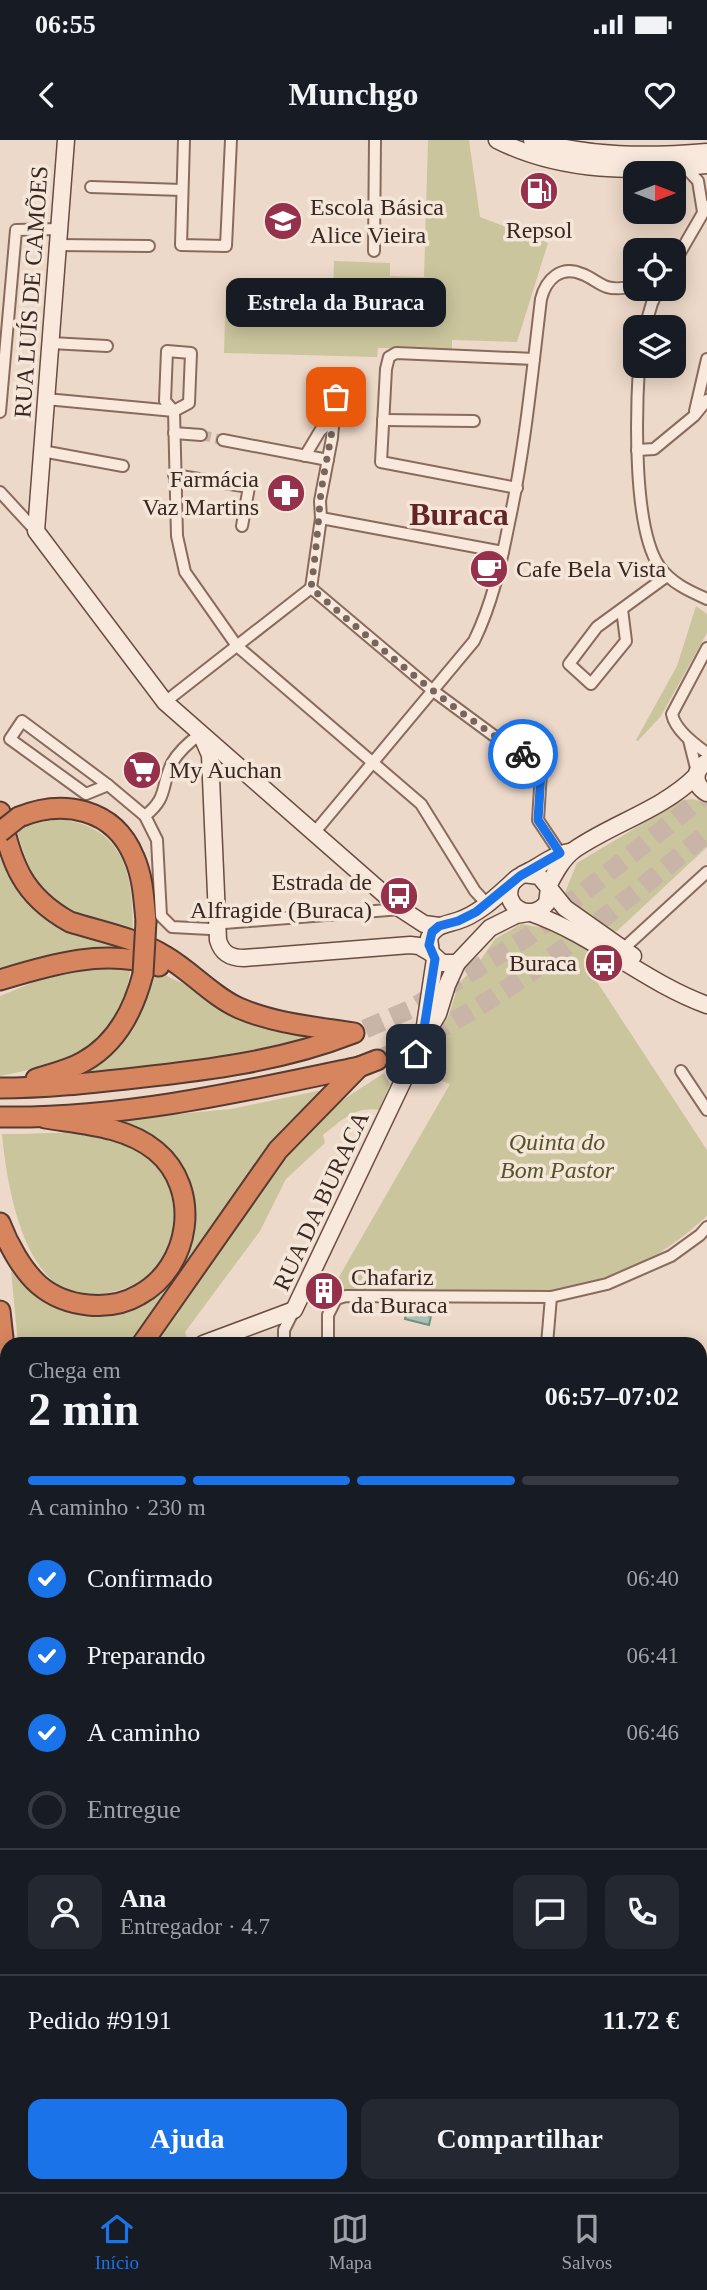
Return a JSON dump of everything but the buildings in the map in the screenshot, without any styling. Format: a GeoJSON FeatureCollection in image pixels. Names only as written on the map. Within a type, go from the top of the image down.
{"type":"FeatureCollection","features":[{"type":"Feature","properties":{"kind":"highway"},"geometry":{"type":"LineString","coordinates":[[5,1088],[82,1062],[110,1041],[128,1016],[139,991],[153,919],[134,855],[123,837],[109,823],[93,814],[65,808],[9,815]]}},
{"type":"Feature","properties":{"kind":"highway"},"geometry":{"type":"LineString","coordinates":[[0,832],[9,815]]}},
{"type":"Feature","properties":{"kind":"highway"},"geometry":{"type":"LineString","coordinates":[[5,1088],[210,1070],[294,1052],[360,1031],[266,1018],[237,1007],[186,969],[140,943],[69,922],[46,907],[25,886],[17,870],[9,815]]}},
{"type":"Feature","properties":{"kind":"highway"},"geometry":{"type":"LineString","coordinates":[[0,981],[80,959],[116,957],[147,962],[204,984]]}},
{"type":"Feature","properties":{"kind":"highway"},"geometry":{"type":"LineString","coordinates":[[0,1117],[45,1118],[195,1100],[368,1064],[278,1150],[147,1337]]}},
{"type":"Feature","properties":{"kind":"highway"},"geometry":{"type":"LineString","coordinates":[[0,1223],[22,1264],[39,1285],[62,1298],[90,1306],[115,1305],[141,1295],[164,1274],[178,1251],[186,1223],[184,1196],[173,1170],[155,1151],[130,1136],[103,1128],[45,1118]]}},
{"type":"Feature","properties":{"kind":"highway"},"geometry":{"type":"LineString","coordinates":[[0,1311],[3,1337]]}},
{"type":"Feature","properties":{"kind":"street","name":"RUA LUÍS DE CAMÕES"},"geometry":{"type":"LineString","coordinates":[[36,531],[66,140]]}},
{"type":"Feature","properties":{"kind":"street"},"geometry":{"type":"LineString","coordinates":[[184,140],[181,245],[226,247],[231,140]]}},
{"type":"Feature","properties":{"kind":"street"},"geometry":{"type":"LineString","coordinates":[[374,251],[375,140]]}},
{"type":"Feature","properties":{"kind":"street"},"geometry":{"type":"LineString","coordinates":[[498,140],[538,155],[601,169],[685,160]]}},
{"type":"Feature","properties":{"kind":"street"},"geometry":{"type":"LineString","coordinates":[[531,140],[574,145],[600,154],[685,160],[705,165],[705,209],[686,242]]}},
{"type":"Feature","properties":{"kind":"street"},"geometry":{"type":"LineString","coordinates":[[590,140],[600,154]]}},
{"type":"Feature","properties":{"kind":"street"},"geometry":{"type":"LineString","coordinates":[[90,187],[182,190]]}},
{"type":"Feature","properties":{"kind":"street"},"geometry":{"type":"LineString","coordinates":[[0,412],[16,230],[149,246]]}},
{"type":"Feature","properties":{"kind":"street"},"geometry":{"type":"LineString","coordinates":[[314,833],[474,641],[487,614],[517,488],[543,292],[552,277],[570,271],[581,273],[608,288],[623,287]]}},
{"type":"Feature","properties":{"kind":"street"},"geometry":{"type":"LineString","coordinates":[[51,343],[107,346]]}},
{"type":"Feature","properties":{"kind":"street"},"geometry":{"type":"LineString","coordinates":[[46,399],[174,411],[189,403],[191,352],[167,351],[164,401],[174,411],[177,536],[185,572],[237,646],[421,804],[475,891],[488,904]]}},
{"type":"Feature","properties":{"kind":"street"},"geometry":{"type":"LineString","coordinates":[[517,488],[382,462],[386,369],[389,357],[396,353],[534,359]]}},
{"type":"Feature","properties":{"kind":"street"},"geometry":{"type":"LineString","coordinates":[[694,416],[707,359]]}},
{"type":"Feature","properties":{"kind":"street"},"geometry":{"type":"LineString","coordinates":[[165,702],[311,588],[321,518],[320,501],[335,417],[337,378]]}},
{"type":"Feature","properties":{"kind":"street"},"geometry":{"type":"LineString","coordinates":[[638,378],[637,450],[648,540],[659,566],[667,576],[685,590],[707,599]]}},
{"type":"Feature","properties":{"kind":"street"},"geometry":{"type":"LineString","coordinates":[[637,450],[654,449],[694,416],[707,400]]}},
{"type":"Feature","properties":{"kind":"street"},"geometry":{"type":"LineString","coordinates":[[305,456],[320,432],[335,417]]}},
{"type":"Feature","properties":{"kind":"street"},"geometry":{"type":"LineString","coordinates":[[383,420],[474,421]]}},
{"type":"Feature","properties":{"kind":"street"},"geometry":{"type":"LineString","coordinates":[[174,433],[201,435]]}},
{"type":"Feature","properties":{"kind":"street"},"geometry":{"type":"LineString","coordinates":[[223,440],[328,460]]}},
{"type":"Feature","properties":{"kind":"street"},"geometry":{"type":"LineString","coordinates":[[42,451],[123,466]]}},
{"type":"Feature","properties":{"kind":"street"},"geometry":{"type":"LineString","coordinates":[[174,475],[249,487],[242,526]]}},
{"type":"Feature","properties":{"kind":"street"},"geometry":{"type":"LineString","coordinates":[[0,492],[36,531],[165,702],[199,735],[401,909],[424,924],[457,924],[463,929],[468,935],[463,957]]}},
{"type":"Feature","properties":{"kind":"street"},"geometry":{"type":"LineString","coordinates":[[321,518],[503,552]]}},
{"type":"Feature","properties":{"kind":"street"},"geometry":{"type":"LineString","coordinates":[[622,609],[626,641],[590,684],[569,664],[597,627],[667,576]]}},
{"type":"Feature","properties":{"kind":"street"},"geometry":{"type":"LineString","coordinates":[[311,588],[432,690],[497,738],[530,758],[541,773],[538,820],[566,852]]}},
{"type":"Feature","properties":{"kind":"street"},"geometry":{"type":"LineString","coordinates":[[707,648],[673,710],[673,720],[690,740],[707,754]]}},
{"type":"Feature","properties":{"kind":"street"},"geometry":{"type":"LineString","coordinates":[[108,785],[86,794],[10,738],[22,721],[108,785],[145,816],[157,840],[153,919],[172,927],[210,929],[224,923],[401,909]]}},
{"type":"Feature","properties":{"kind":"street"},"geometry":{"type":"LineString","coordinates":[[199,735],[210,755],[218,926],[221,948],[227,955],[237,958],[410,945],[419,946],[450,964],[463,957],[483,934],[498,923],[540,910],[547,903],[548,887],[566,852]]}},
{"type":"Feature","properties":{"kind":"street"},"geometry":{"type":"LineString","coordinates":[[145,816],[160,804],[181,749],[199,735]]}},
{"type":"Feature","properties":{"kind":"street"},"geometry":{"type":"LineString","coordinates":[[690,740],[700,770],[696,782],[706,793]]}},
{"type":"Feature","properties":{"kind":"street"},"geometry":{"type":"LineString","coordinates":[[211,791],[215,777],[223,770],[238,770],[245,774]]}},
{"type":"Feature","properties":{"kind":"street"},"geometry":{"type":"LineString","coordinates":[[433,956],[429,938],[443,924],[464,918],[488,904],[520,876],[678,792],[700,770]]}},
{"type":"Feature","properties":{"kind":"street"},"geometry":{"type":"LineString","coordinates":[[678,792],[706,793]]}},
{"type":"Feature","properties":{"kind":"street"},"geometry":{"type":"LineString","coordinates":[[623,949],[707,872]]}},
{"type":"Feature","properties":{"kind":"street"},"geometry":{"type":"LineString","coordinates":[[520,876],[539,876],[565,908],[623,949],[644,963],[707,994]]}},
{"type":"Feature","properties":{"kind":"street"},"geometry":{"type":"LineString","coordinates":[[520,876],[511,887],[511,899],[517,908],[580,935],[639,972],[707,1004]]}},
{"type":"Feature","properties":{"kind":"street","name":"RUA DA BURACA"},"geometry":{"type":"LineString","coordinates":[[422,1041],[433,956]]}},
{"type":"Feature","properties":{"kind":"street","name":"RUA DA BURACA"},"geometry":{"type":"LineString","coordinates":[[284,1337],[284,1330],[422,1041],[438,1014],[447,985],[463,957]]}},
{"type":"Feature","properties":{"kind":"street"},"geometry":{"type":"LineString","coordinates":[[681,1071],[707,1110]]}},
{"type":"Feature","properties":{"kind":"street"},"geometry":{"type":"LineString","coordinates":[[328,1337],[328,1314],[336,1299],[346,1296],[551,1297],[607,1284],[671,1256],[700,1230]]}},
{"type":"Feature","properties":{"kind":"street"},"geometry":{"type":"LineString","coordinates":[[548,1337],[551,1297]]}},
{"type":"Feature","properties":{"kind":"street"},"geometry":{"type":"LineString","coordinates":[[222,1337],[294,1310]]}},
{"type":"Feature","properties":{"kind":"green space"},"geometry":{"type":"Polygon","coordinates":[[[428,140],[469,140],[480,217],[548,243],[517,342],[452,340],[452,349],[378,348],[377,357],[224,353],[226,286],[333,289],[334,261],[390,263],[390,276],[424,277],[428,140]]]}},
{"type":"Feature","properties":{"kind":"green space"},"geometry":{"type":"Polygon","coordinates":[[[696,606],[707,614],[707,633],[661,716],[638,741],[636,740],[677,666],[696,606]]]}},
{"type":"Feature","properties":{"kind":"green space"},"geometry":{"type":"Polygon","coordinates":[[[693,799],[707,804],[707,847],[617,931],[612,931],[600,923],[602,919],[594,913],[591,916],[564,895],[577,863],[682,800],[693,799]]]}},
{"type":"Feature","properties":{"kind":"green space"},"geometry":{"type":"Polygon","coordinates":[[[59,819],[99,832],[112,844],[127,874],[133,911],[133,932],[71,911],[45,891],[34,877],[17,831],[28,825],[59,819]]]}},
{"type":"Feature","properties":{"kind":"green space"},"geometry":{"type":"Polygon","coordinates":[[[0,853],[22,896],[49,921],[77,933],[133,946],[127,953],[0,971],[0,853]]]}},
{"type":"Feature","properties":{"kind":"green space","name":"Quinta do Bom Pastor"},"geometry":{"type":"Polygon","coordinates":[[[521,924],[545,928],[596,955],[586,965],[707,1150],[707,1216],[671,1245],[634,1267],[594,1282],[549,1292],[332,1289],[450,1084],[437,1079],[412,1084],[434,1037],[448,1017],[459,983],[477,965],[495,939],[521,924]]]}},
{"type":"Feature","properties":{"kind":"green space"},"geometry":{"type":"Polygon","coordinates":[[[80,963],[131,963],[118,1014],[105,1032],[71,1056],[26,1071],[0,1076],[0,996],[80,963]]]}},
{"type":"Feature","properties":{"kind":"green space"},"geometry":{"type":"Polygon","coordinates":[[[153,970],[182,983],[238,1016],[303,1036],[304,1042],[212,1060],[88,1072],[101,1060],[153,970]]]}},
{"type":"Feature","properties":{"kind":"green space"},"geometry":{"type":"Polygon","coordinates":[[[384,1073],[390,1084],[379,1110],[355,1112],[342,1120],[323,1135],[325,1143],[286,1179],[260,1231],[185,1332],[187,1337],[155,1337],[292,1146],[338,1103],[384,1073]]]}},
{"type":"Feature","properties":{"kind":"green space"},"geometry":{"type":"Polygon","coordinates":[[[322,1090],[325,1097],[273,1144],[137,1337],[17,1337],[10,1260],[51,1299],[149,1296],[189,1198],[113,1120],[231,1109],[322,1090]]]}},
{"type":"Feature","properties":{"kind":"green space"},"geometry":{"type":"Polygon","coordinates":[[[2,1134],[97,1134],[120,1140],[147,1152],[165,1172],[176,1203],[175,1236],[166,1258],[139,1282],[103,1293],[85,1294],[68,1290],[53,1281],[41,1268],[23,1233],[11,1191],[2,1134]]]}},
{"type":"Feature","properties":{"kind":"shaded area"},"geometry":{"type":"Polygon","coordinates":[[[407,1310],[431,1316],[429,1325],[405,1319],[407,1310]]]}},
{"type":"Feature","properties":{"kind":"tunnel"},"geometry":{"type":"LineString","coordinates":[[201,435],[223,440]]}},
{"type":"Feature","properties":{"kind":"tunnel"},"geometry":{"type":"LineString","coordinates":[[365,1029],[411,1009],[526,938],[707,794]]}},
{"type":"Feature","properties":{"kind":"tunnel"},"geometry":{"type":"LineString","coordinates":[[377,1060],[422,1039],[509,987],[630,897],[707,833]]}},
{"type":"Feature","properties":{"kind":"way so far"},"geometry":{"type":"LineString","coordinates":[[336,397],[332,439],[320,501],[321,518],[311,588],[432,690],[523,754]]}},
{"type":"Feature","properties":{"kind":"place","name":"Repsol"},"geometry":{"type":"Point","coordinates":[539,191]}},
{"type":"Feature","properties":{"kind":"place","name":"Escola Básica Alice Vieira"},"geometry":{"type":"Point","coordinates":[283,221]}},
{"type":"Feature","properties":{"kind":"place","name":"Estrela da Buraca"},"geometry":{"type":"Point","coordinates":[336,397]}},
{"type":"Feature","properties":{"kind":"place","name":"Farmácia Vaz Martins"},"geometry":{"type":"Point","coordinates":[286,493]}},
{"type":"Feature","properties":{"kind":"place","name":"Cafe Bela Vista"},"geometry":{"type":"Point","coordinates":[489,569]}},
{"type":"Feature","properties":{"kind":"place","name":"My Auchan"},"geometry":{"type":"Point","coordinates":[142,770]}},
{"type":"Feature","properties":{"kind":"place","name":"Estrada de Alfragide (Buraca)"},"geometry":{"type":"Point","coordinates":[399,896]}},
{"type":"Feature","properties":{"kind":"place","name":"Buraca"},"geometry":{"type":"Point","coordinates":[604,963]}},
{"type":"Feature","properties":{"kind":"place","name":"Chafariz da Buraca"},"geometry":{"type":"Point","coordinates":[324,1291]}},
{"type":"Feature","properties":{"kind":"district","name":"Buraca"},"geometry":{"type":"Point","coordinates":[459,514]}},
{"type":"Feature","properties":{"kind":"route"},"geometry":{"type":"LineString","coordinates":[[416,1054],[422,1041],[435,959],[430,953],[429,945],[432,932],[439,926],[476,912],[520,876],[560,853],[538,820],[541,773],[530,758],[523,754]]}}]}
